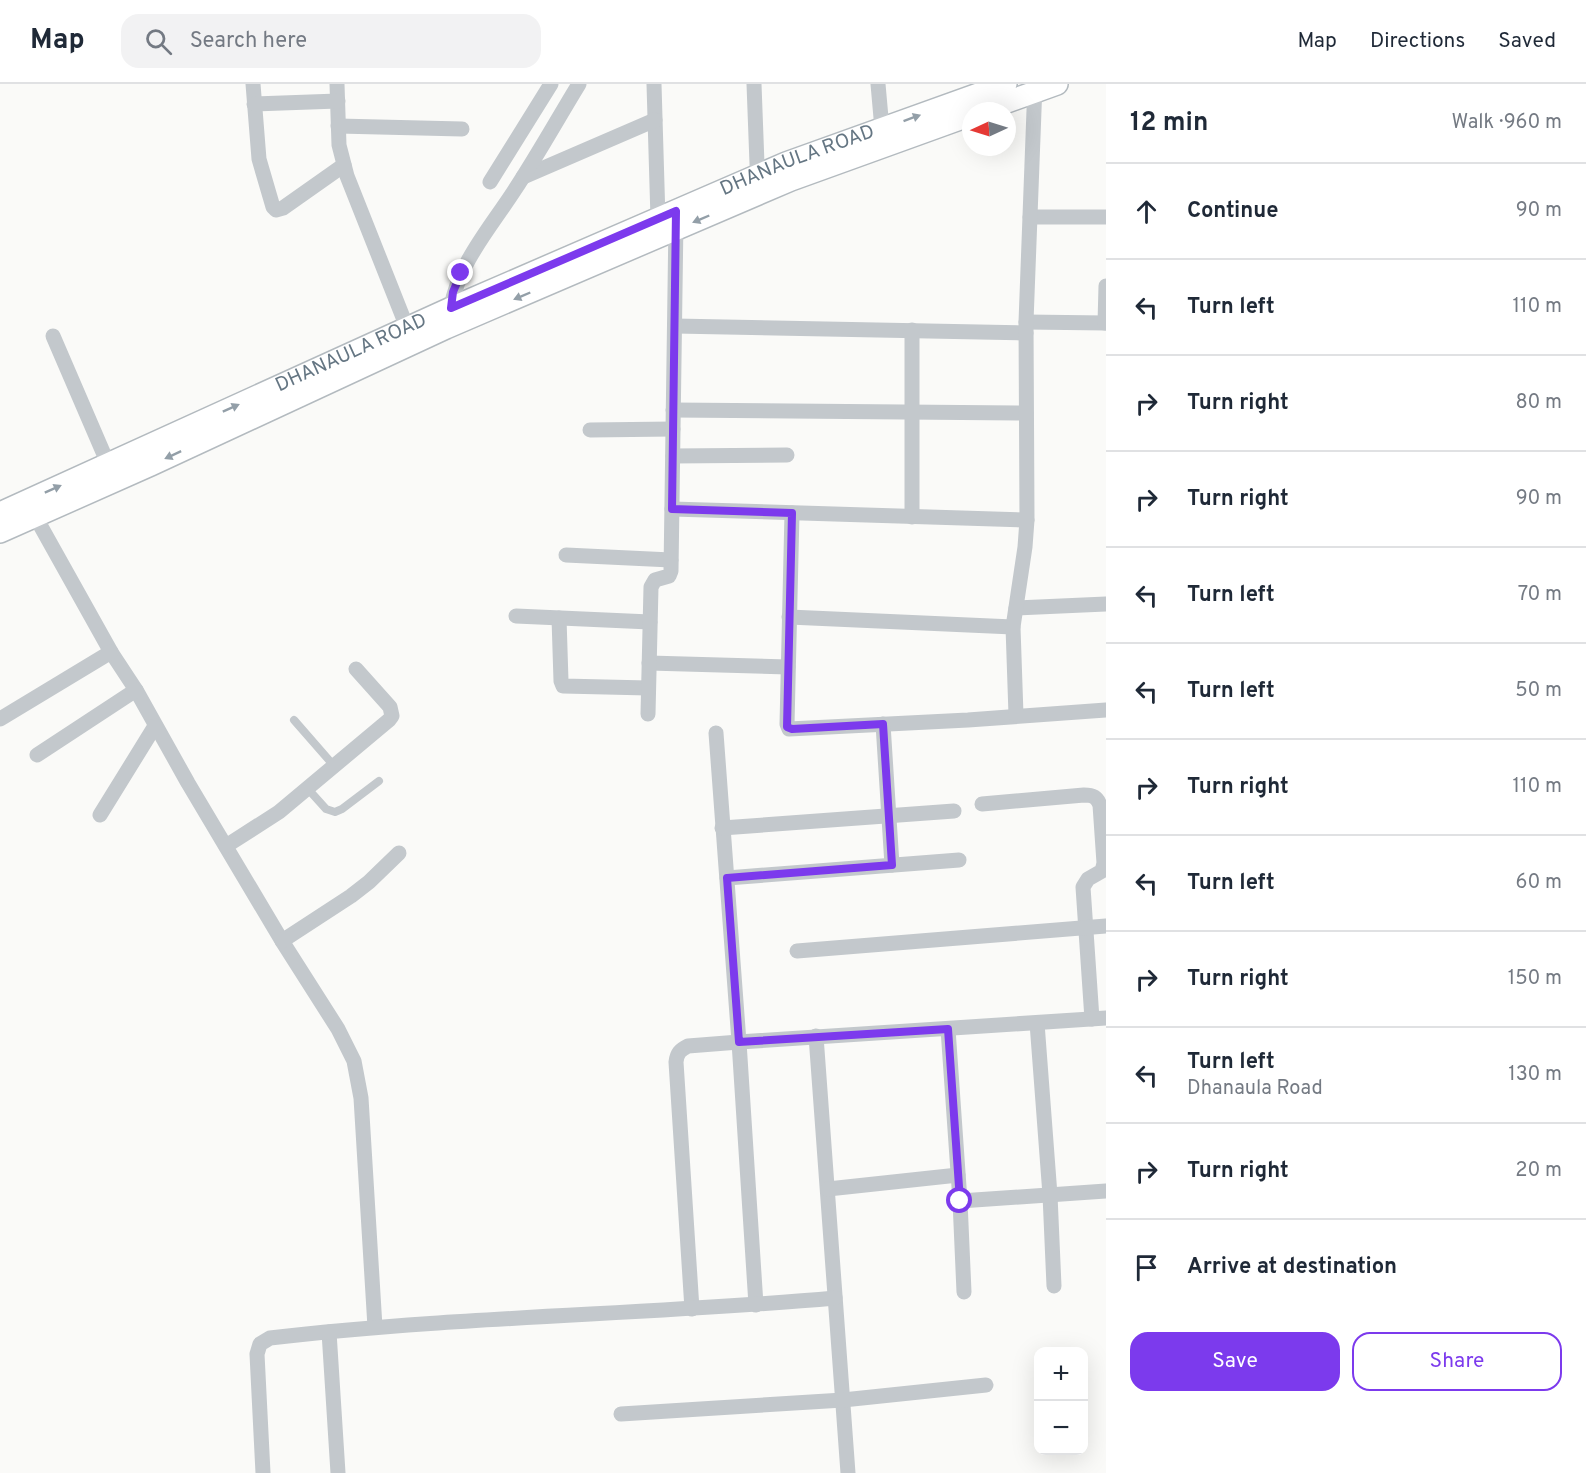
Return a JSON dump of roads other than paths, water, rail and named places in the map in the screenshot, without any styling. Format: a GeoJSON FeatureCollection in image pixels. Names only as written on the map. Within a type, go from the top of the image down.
{"type":"FeatureCollection","features":[{"type":"Feature","properties":{"kind":"street"},"geometry":{"type":"LineString","coordinates":[[254,84],[259,159],[271,203],[276,210],[283,208],[344,165]]}},
{"type":"Feature","properties":{"kind":"street"},"geometry":{"type":"LineString","coordinates":[[337,84],[339,145],[344,165],[355,202],[410,336]]}},
{"type":"Feature","properties":{"kind":"street"},"geometry":{"type":"LineString","coordinates":[[490,182],[551,84]]}},
{"type":"Feature","properties":{"kind":"street"},"geometry":{"type":"LineString","coordinates":[[451,308],[453,292],[464,267],[523,177],[579,84]]}},
{"type":"Feature","properties":{"kind":"street"},"geometry":{"type":"LineString","coordinates":[[648,714],[652,584],[658,579],[669,576],[671,571],[675,326],[670,219],[655,120],[654,84]]}},
{"type":"Feature","properties":{"kind":"street"},"geometry":{"type":"LineString","coordinates":[[754,84],[761,184]]}},
{"type":"Feature","properties":{"kind":"street"},"geometry":{"type":"LineString","coordinates":[[878,84],[882,129]]}},
{"type":"Feature","properties":{"kind":"street","name":"DHANAULA ROAD"},"geometry":{"type":"LineString","coordinates":[[761,184],[786,163],[1006,84]]}},
{"type":"Feature","properties":{"kind":"street"},"geometry":{"type":"LineString","coordinates":[[1003,102],[1035,88],[1057,84]]}},
{"type":"Feature","properties":{"kind":"street"},"geometry":{"type":"LineString","coordinates":[[1016,715],[1013,627],[1027,520],[1026,328],[1035,88]]}},
{"type":"Feature","properties":{"kind":"street"},"geometry":{"type":"LineString","coordinates":[[254,104],[338,101]]}},
{"type":"Feature","properties":{"kind":"street","name":"DHANAULA ROAD"},"geometry":{"type":"LineString","coordinates":[[410,336],[451,308],[670,219],[761,184],[790,180],[962,118]]}},
{"type":"Feature","properties":{"kind":"street"},"geometry":{"type":"LineString","coordinates":[[523,177],[655,120]]}},
{"type":"Feature","properties":{"kind":"street"},"geometry":{"type":"LineString","coordinates":[[338,126],[462,129]]}},
{"type":"Feature","properties":{"kind":"street"},"geometry":{"type":"LineString","coordinates":[[1030,216],[1106,217]]}},
{"type":"Feature","properties":{"kind":"street","name":"DHANAULA ROAD"},"geometry":{"type":"LineString","coordinates":[[0,532],[31,509],[670,219]]}},
{"type":"Feature","properties":{"kind":"street"},"geometry":{"type":"LineString","coordinates":[[675,326],[912,330],[1026,328],[1106,323],[1106,286]]}},
{"type":"Feature","properties":{"kind":"street"},"geometry":{"type":"LineString","coordinates":[[912,330],[912,517]]}},
{"type":"Feature","properties":{"kind":"street"},"geometry":{"type":"LineString","coordinates":[[53,336],[112,472]]}},
{"type":"Feature","properties":{"kind":"street"},"geometry":{"type":"LineString","coordinates":[[674,410],[1026,413]]}},
{"type":"Feature","properties":{"kind":"street"},"geometry":{"type":"LineString","coordinates":[[590,430],[673,429]]}},
{"type":"Feature","properties":{"kind":"street"},"geometry":{"type":"LineString","coordinates":[[673,456],[787,455]]}},
{"type":"Feature","properties":{"kind":"street"},"geometry":{"type":"LineString","coordinates":[[31,509],[111,652],[136,690],[282,941],[338,1029],[354,1061],[361,1098],[375,1327]]}},
{"type":"Feature","properties":{"kind":"street","name":"DHANAULA ROAD"},"geometry":{"type":"LineString","coordinates":[[0,513],[31,509]]}},
{"type":"Feature","properties":{"kind":"street"},"geometry":{"type":"LineString","coordinates":[[672,509],[1027,520]]}},
{"type":"Feature","properties":{"kind":"street"},"geometry":{"type":"LineString","coordinates":[[792,513],[786,724],[789,729],[1106,710]]}},
{"type":"Feature","properties":{"kind":"street"},"geometry":{"type":"LineString","coordinates":[[566,555],[671,560]]}},
{"type":"Feature","properties":{"kind":"street"},"geometry":{"type":"LineString","coordinates":[[1016,608],[1106,604]]}},
{"type":"Feature","properties":{"kind":"street"},"geometry":{"type":"LineString","coordinates":[[516,616],[650,622]]}},
{"type":"Feature","properties":{"kind":"street"},"geometry":{"type":"LineString","coordinates":[[789,617],[1013,627]]}},
{"type":"Feature","properties":{"kind":"street"},"geometry":{"type":"LineString","coordinates":[[559,618],[563,686],[648,688]]}},
{"type":"Feature","properties":{"kind":"street"},"geometry":{"type":"LineString","coordinates":[[0,719],[111,652]]}},
{"type":"Feature","properties":{"kind":"street"},"geometry":{"type":"LineString","coordinates":[[649,663],[788,667]]}},
{"type":"Feature","properties":{"kind":"street"},"geometry":{"type":"LineString","coordinates":[[225,846],[279,812],[335,767],[392,716],[390,707],[356,669]]}},
{"type":"Feature","properties":{"kind":"street"},"geometry":{"type":"LineString","coordinates":[[37,755],[136,690]]}},
{"type":"Feature","properties":{"kind":"street"},"geometry":{"type":"LineString","coordinates":[[883,724],[892,865]]}},
{"type":"Feature","properties":{"kind":"street"},"geometry":{"type":"LineString","coordinates":[[100,815],[155,726]]}},
{"type":"Feature","properties":{"kind":"street"},"geometry":{"type":"LineString","coordinates":[[716,733],[756,1305]]}},
{"type":"Feature","properties":{"kind":"street"},"geometry":{"type":"LineString","coordinates":[[692,1310],[676,1062],[677,1054],[681,1049],[688,1046],[816,1036],[1099,1018],[1086,928],[1084,882],[1104,871],[1100,805],[1097,798],[1092,795],[982,804]]}},
{"type":"Feature","properties":{"kind":"street"},"geometry":{"type":"LineString","coordinates":[[722,828],[954,811]]}},
{"type":"Feature","properties":{"kind":"street"},"geometry":{"type":"LineString","coordinates":[[282,941],[351,896],[399,853]]}},
{"type":"Feature","properties":{"kind":"street"},"geometry":{"type":"LineString","coordinates":[[727,878],[959,860]]}},
{"type":"Feature","properties":{"kind":"street"},"geometry":{"type":"LineString","coordinates":[[797,951],[1106,926]]}},
{"type":"Feature","properties":{"kind":"street"},"geometry":{"type":"LineString","coordinates":[[1037,1023],[1050,1195],[1054,1286]]}},
{"type":"Feature","properties":{"kind":"street"},"geometry":{"type":"LineString","coordinates":[[948,1029],[964,1292]]}},
{"type":"Feature","properties":{"kind":"street"},"geometry":{"type":"LineString","coordinates":[[816,1036],[848,1473]]}},
{"type":"Feature","properties":{"kind":"street"},"geometry":{"type":"LineString","coordinates":[[828,1189],[958,1175]]}},
{"type":"Feature","properties":{"kind":"street"},"geometry":{"type":"LineString","coordinates":[[960,1201],[1106,1191]]}},
{"type":"Feature","properties":{"kind":"street"},"geometry":{"type":"LineString","coordinates":[[263,1473],[256,1354],[260,1344],[270,1338],[375,1327],[546,1316],[692,1310],[835,1298]]}},
{"type":"Feature","properties":{"kind":"street"},"geometry":{"type":"LineString","coordinates":[[329,1332],[338,1473]]}},
{"type":"Feature","properties":{"kind":"street"},"geometry":{"type":"LineString","coordinates":[[621,1414],[843,1400],[986,1385]]}},
{"type":"Feature","properties":{"kind":"lane"},"geometry":{"type":"LineString","coordinates":[[294,720],[335,767]]}},
{"type":"Feature","properties":{"kind":"lane"},"geometry":{"type":"LineString","coordinates":[[308,789],[326,809],[335,812],[379,780]]}}]}
